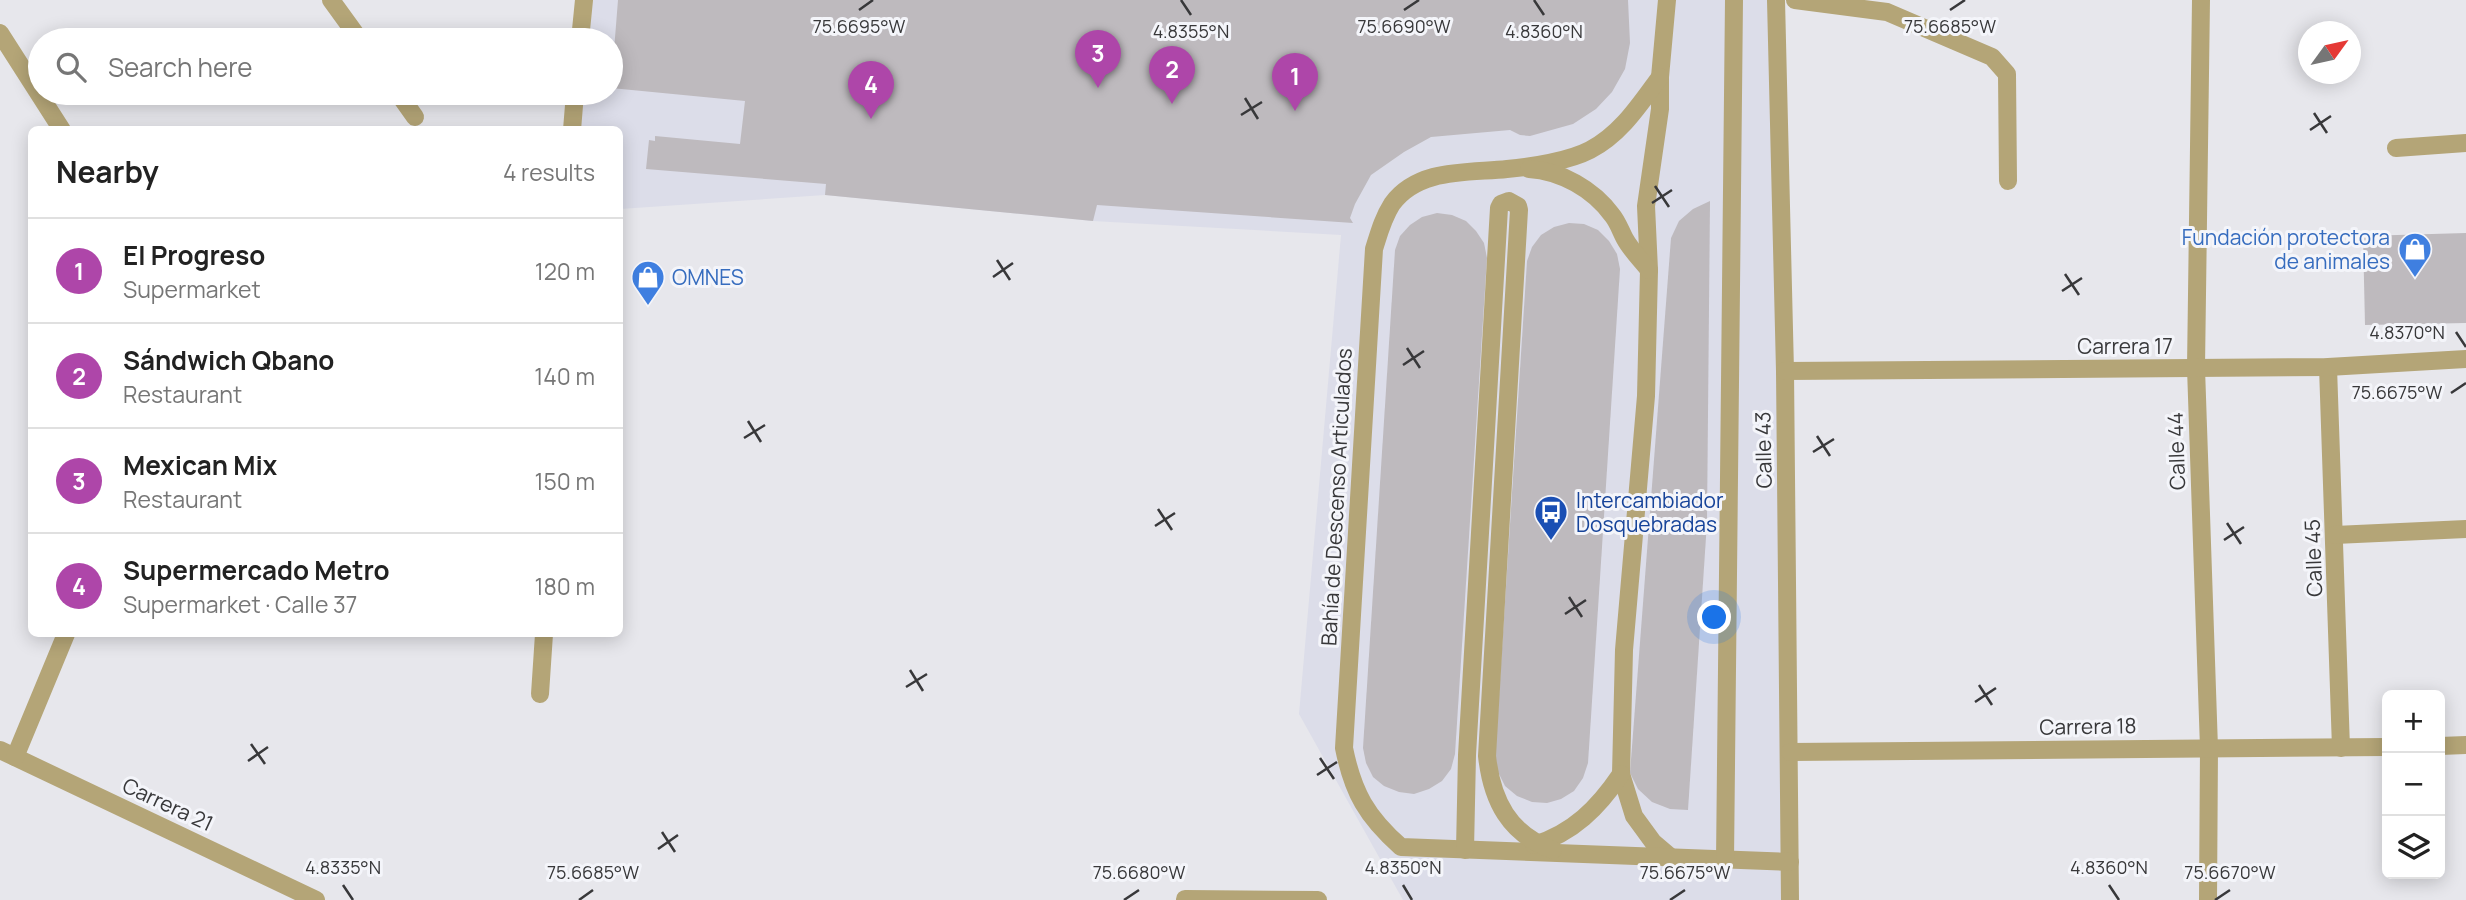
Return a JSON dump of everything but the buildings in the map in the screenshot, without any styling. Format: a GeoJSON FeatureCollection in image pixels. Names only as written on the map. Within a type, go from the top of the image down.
{"type":"FeatureCollection","features":[{"type":"Feature","properties":{"kind":"street"},"geometry":{"type":"LineString","coordinates":[[331,0],[351,28]]}},
{"type":"Feature","properties":{"kind":"street"},"geometry":{"type":"LineString","coordinates":[[581,28],[584,0]]}},
{"type":"Feature","properties":{"kind":"street"},"geometry":{"type":"LineString","coordinates":[[1667,0],[1660,76],[1660,109],[1646,206],[1649,270],[1646,396],[1624,650],[1621,774],[1634,816],[1653,842],[1673,859]]}},
{"type":"Feature","properties":{"kind":"street"},"geometry":{"type":"LineString","coordinates":[[1725,861],[1734,0]]}},
{"type":"Feature","properties":{"kind":"street","name":"Calle 43"},"geometry":{"type":"LineString","coordinates":[[1776,0],[1785,370],[1790,900]]}},
{"type":"Feature","properties":{"kind":"street"},"geometry":{"type":"LineString","coordinates":[[1795,0],[1888,6],[1992,57],[2007,74],[2008,181]]}},
{"type":"Feature","properties":{"kind":"street","name":"Calle 44"},"geometry":{"type":"LineString","coordinates":[[2201,0],[2196,369],[2209,748],[2208,900]]}},
{"type":"Feature","properties":{"kind":"street"},"geometry":{"type":"LineString","coordinates":[[0,33],[28,77]]}},
{"type":"Feature","properties":{"kind":"street"},"geometry":{"type":"LineString","coordinates":[[1511,169],[1589,150],[1615,133],[1660,76]]}},
{"type":"Feature","properties":{"kind":"street"},"geometry":{"type":"LineString","coordinates":[[46,105],[59,126]]}},
{"type":"Feature","properties":{"kind":"street"},"geometry":{"type":"LineString","coordinates":[[406,105],[415,117]]}},
{"type":"Feature","properties":{"kind":"street"},"geometry":{"type":"LineString","coordinates":[[572,126],[574,105]]}},
{"type":"Feature","properties":{"kind":"street"},"geometry":{"type":"LineString","coordinates":[[2396,148],[2466,143]]}},
{"type":"Feature","properties":{"kind":"street"},"geometry":{"type":"LineString","coordinates":[[1511,169],[1540,170],[1568,178],[1592,194],[1613,216],[1626,242],[1649,270]]}},
{"type":"Feature","properties":{"kind":"street","name":"Bahía de Descenso Articulados"},"geometry":{"type":"LineString","coordinates":[[1511,169],[1443,174],[1407,189],[1394,202],[1384,219],[1374,249],[1344,748],[1350,777],[1362,804],[1379,828],[1401,847],[1790,862]]}},
{"type":"Feature","properties":{"kind":"street"},"geometry":{"type":"LineString","coordinates":[[1509,201],[1518,206],[1519,215],[1487,757],[1465,850],[1468,741],[1499,208],[1501,204],[1509,201]]}},
{"type":"Feature","properties":{"kind":"street","name":"Carrera 17"},"geometry":{"type":"LineString","coordinates":[[1785,370],[2328,367],[2466,359]]}},
{"type":"Feature","properties":{"kind":"street","name":"Calle 45"},"geometry":{"type":"LineString","coordinates":[[2328,367],[2341,748]]}},
{"type":"Feature","properties":{"kind":"street"},"geometry":{"type":"LineString","coordinates":[[2335,535],[2466,529]]}},
{"type":"Feature","properties":{"kind":"street"},"geometry":{"type":"LineString","coordinates":[[8,753],[65,637]]}},
{"type":"Feature","properties":{"kind":"street"},"geometry":{"type":"LineString","coordinates":[[540,694],[544,637]]}},
{"type":"Feature","properties":{"kind":"street"},"geometry":{"type":"LineString","coordinates":[[2445,746],[2466,745]]}},
{"type":"Feature","properties":{"kind":"street","name":"Carrera 18"},"geometry":{"type":"LineString","coordinates":[[1790,752],[2382,747]]}},
{"type":"Feature","properties":{"kind":"street","name":"Carrera 21"},"geometry":{"type":"LineString","coordinates":[[8,753],[316,900]]}},
{"type":"Feature","properties":{"kind":"street"},"geometry":{"type":"LineString","coordinates":[[1487,757],[1490,782],[1500,807],[1516,828],[1537,844],[1563,854]]}},
{"type":"Feature","properties":{"kind":"street"},"geometry":{"type":"LineString","coordinates":[[1508,852],[1566,832],[1604,799],[1621,774]]}},
{"type":"Feature","properties":{"kind":"street"},"geometry":{"type":"LineString","coordinates":[[1185,899],[1318,900]]}},
{"type":"Feature","properties":{"kind":"shaded area","name":"Intercambiador Dosquebradas"},"geometry":{"type":"Polygon","coordinates":[[[584,0],[1776,0],[1790,900],[1403,900],[1299,714],[1341,235],[1093,221],[825,195],[623,209],[623,126],[572,126],[574,105],[623,105],[623,28],[581,28],[584,0]]]}},
{"type":"Feature","properties":{"kind":"place","name":"Mexican Mix"},"geometry":{"type":"Point","coordinates":[1098,88]}},
{"type":"Feature","properties":{"kind":"place","name":"Sándwich Qbano"},"geometry":{"type":"Point","coordinates":[1172,104]}},
{"type":"Feature","properties":{"kind":"place","name":"El Progreso"},"geometry":{"type":"Point","coordinates":[1295,111]}},
{"type":"Feature","properties":{"kind":"place","name":"Supermercado Metro"},"geometry":{"type":"Point","coordinates":[871,119]}},
{"type":"Feature","properties":{"kind":"place","name":"Fundación protectora de animales"},"geometry":{"type":"Point","coordinates":[2415,279]}},
{"type":"Feature","properties":{"kind":"place","name":"OMNES"},"geometry":{"type":"Point","coordinates":[648,307]}},
{"type":"Feature","properties":{"kind":"place","name":"Intercambiador Dosquebradas"},"geometry":{"type":"Point","coordinates":[1551,542]}}]}
